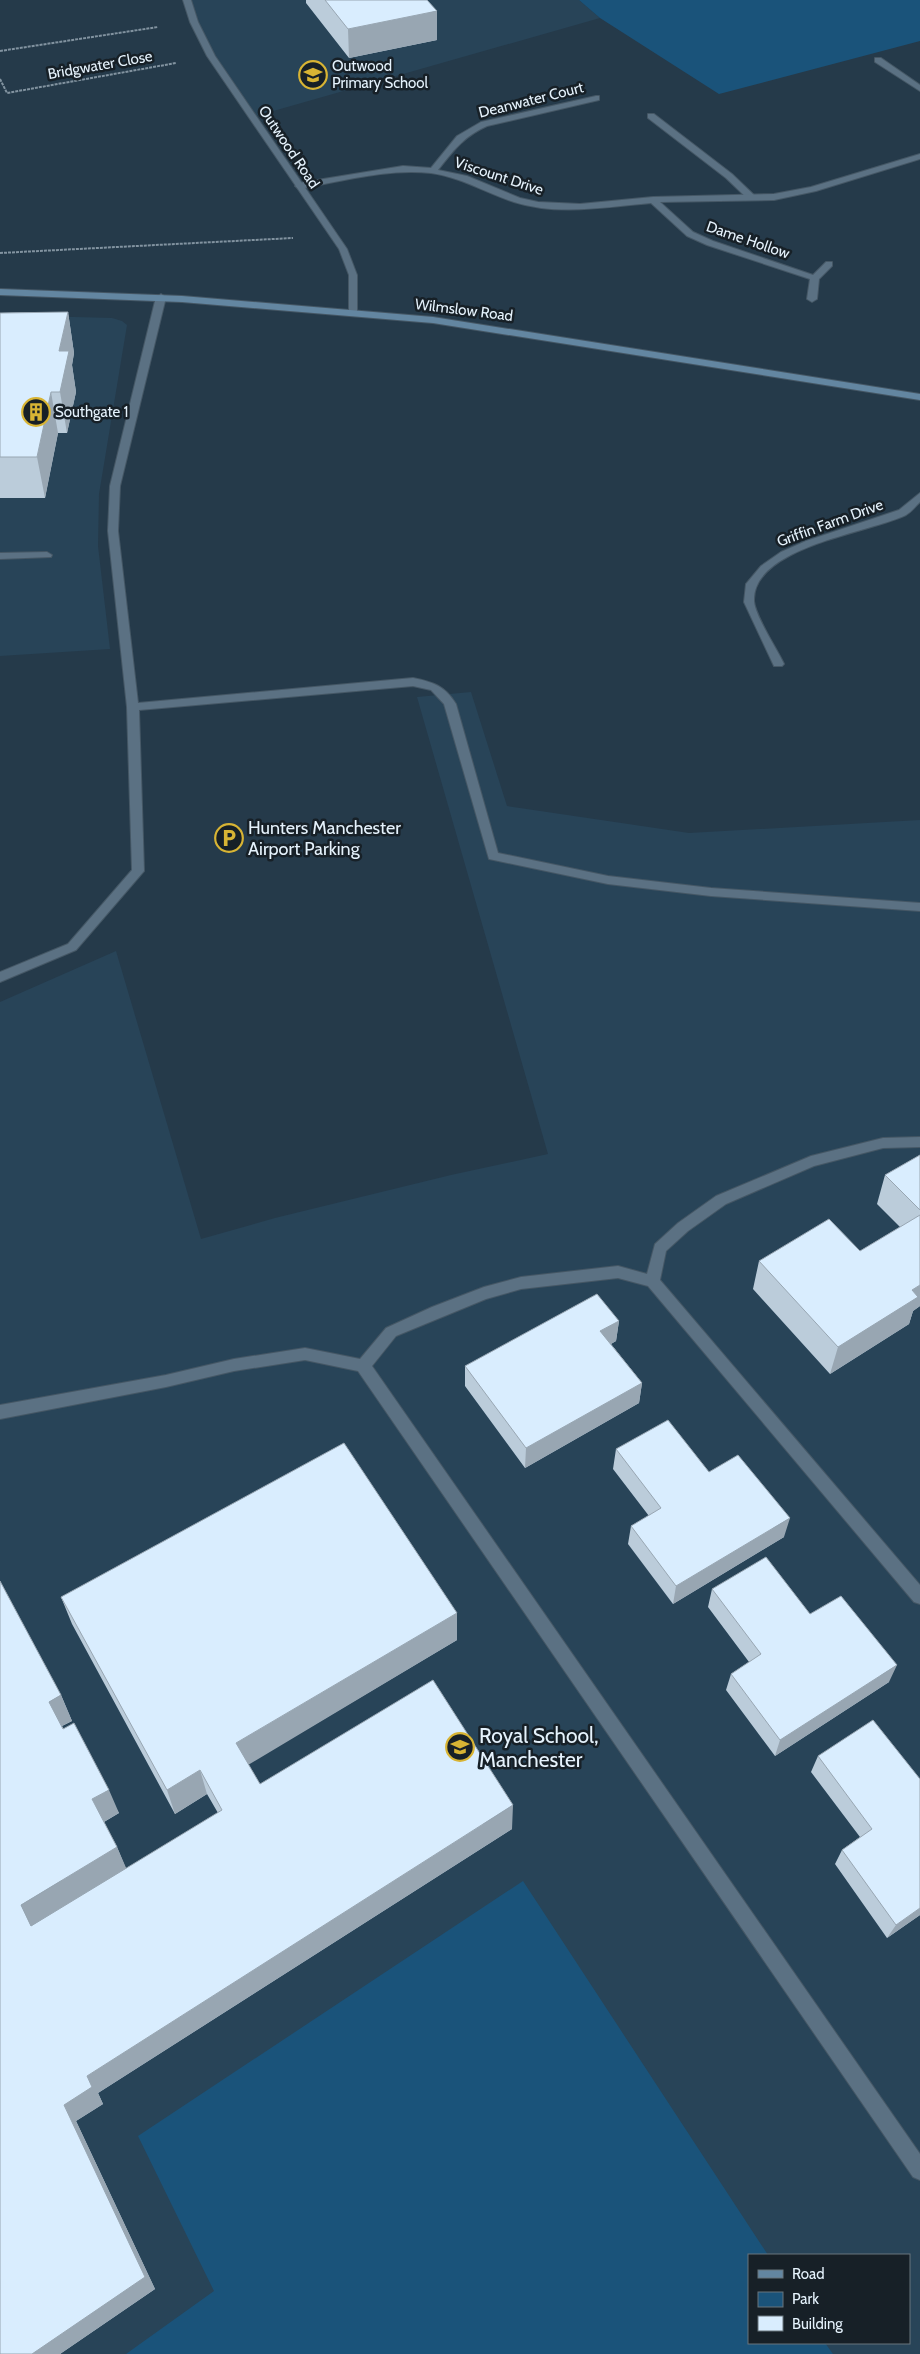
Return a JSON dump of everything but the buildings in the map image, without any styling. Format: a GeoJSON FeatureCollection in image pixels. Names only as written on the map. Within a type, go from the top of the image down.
{"type":"FeatureCollection","features":[{"type":"Feature","properties":{"kind":"main road","name":"Wilmslow Road"},"geometry":{"type":"LineString","coordinates":[[0,292],[162,298],[433,320],[920,397]]}},
{"type":"Feature","properties":{"kind":"street","name":"Outwood Road"},"geometry":{"type":"LineString","coordinates":[[187,0],[194,22],[211,56],[334,236],[351,268],[354,313]]}},
{"type":"Feature","properties":{"kind":"street"},"geometry":{"type":"LineString","coordinates":[[878,60],[920,89]]}},
{"type":"Feature","properties":{"kind":"street","name":"Deanwater Court"},"geometry":{"type":"LineString","coordinates":[[433,171],[458,138],[467,131],[484,124],[596,98]]}},
{"type":"Feature","properties":{"kind":"street"},"geometry":{"type":"LineString","coordinates":[[651,116],[729,176],[752,198]]}},
{"type":"Feature","properties":{"kind":"street","name":"Viscount Drive"},"geometry":{"type":"LineString","coordinates":[[299,186],[403,169],[433,171],[464,178],[517,200],[551,206],[580,208],[653,200],[774,197],[813,189],[920,156]]}},
{"type":"Feature","properties":{"kind":"street","name":"Dame Hollow"},"geometry":{"type":"LineString","coordinates":[[653,200],[690,234],[710,243],[815,278]]}},
{"type":"Feature","properties":{"kind":"street"},"geometry":{"type":"LineString","coordinates":[[812,299],[815,278],[829,264]]}},
{"type":"Feature","properties":{"kind":"street"},"geometry":{"type":"LineString","coordinates":[[0,977],[72,948],[138,871],[133,707],[113,530],[114,486],[162,298]]}},
{"type":"Feature","properties":{"kind":"street","name":"Griffin Farm Drive"},"geometry":{"type":"LineString","coordinates":[[778,664],[749,602],[752,581],[770,562],[794,549],[905,511],[920,496]]}},
{"type":"Feature","properties":{"kind":"street"},"geometry":{"type":"LineString","coordinates":[[0,556],[47,555]]}},
{"type":"Feature","properties":{"kind":"street"},"geometry":{"type":"LineString","coordinates":[[133,707],[413,682],[432,685],[444,692],[450,704],[493,856],[608,880],[711,892],[920,907]]}},
{"type":"Feature","properties":{"kind":"street"},"geometry":{"type":"LineString","coordinates":[[652,1281],[660,1248],[683,1227],[721,1200],[811,1161],[883,1143],[920,1142]]}},
{"type":"Feature","properties":{"kind":"street"},"geometry":{"type":"LineString","coordinates":[[363,1366],[391,1332],[436,1311],[484,1293],[521,1283],[618,1272],[652,1281],[920,1597]]}},
{"type":"Feature","properties":{"kind":"street"},"geometry":{"type":"LineString","coordinates":[[0,1412],[166,1382],[234,1366],[305,1354],[363,1366],[920,2170]]}},
{"type":"Feature","properties":{"kind":"path","name":"Bridgwater Close"},"geometry":{"type":"LineString","coordinates":[[0,51],[194,22]]}},
{"type":"Feature","properties":{"kind":"path","name":"Bridgwater Close"},"geometry":{"type":"LineString","coordinates":[[0,80],[7,93],[211,56]]}},
{"type":"Feature","properties":{"kind":"path"},"geometry":{"type":"LineString","coordinates":[[0,252],[334,236]]}},
{"type":"Feature","properties":{"kind":"shaded area","name":"Outwood Primary School"},"geometry":{"type":"Polygon","coordinates":[[[190,0],[579,0],[600,18],[252,117],[200,33],[190,0]]]}},
{"type":"Feature","properties":{"kind":"shaded area"},"geometry":{"type":"Polygon","coordinates":[[[0,315],[112,318],[122,321],[127,325],[99,494],[98,546],[110,649],[0,656],[0,315]]]}},
{"type":"Feature","properties":{"kind":"shaded area","name":"Royal School, Manchester"},"geometry":{"type":"Polygon","coordinates":[[[471,692],[507,806],[689,833],[920,820],[920,2354],[0,2354],[0,1002],[116,951],[201,1239],[275,1218],[451,1175],[548,1154],[417,697],[471,692]]]}},
{"type":"Feature","properties":{"kind":"green space"},"geometry":{"type":"Polygon","coordinates":[[[579,0],[920,0],[920,41],[719,94],[600,18],[579,0]]]}},
{"type":"Feature","properties":{"kind":"green space"},"geometry":{"type":"Polygon","coordinates":[[[523,1881],[767,2254],[748,2254],[748,2344],[826,2344],[833,2354],[126,2354],[214,2291],[138,2136],[523,1881]]]}},
{"type":"Feature","properties":{"kind":"place","name":"Outwood Primary School"},"geometry":{"type":"Point","coordinates":[313,75]}},
{"type":"Feature","properties":{"kind":"place","name":"Southgate 1"},"geometry":{"type":"Point","coordinates":[36,412]}},
{"type":"Feature","properties":{"kind":"place","name":"Hunters Manchester Airport Parking"},"geometry":{"type":"Point","coordinates":[229,838]}},
{"type":"Feature","properties":{"kind":"place","name":"Royal School, Manchester"},"geometry":{"type":"Point","coordinates":[460,1747]}}]}
